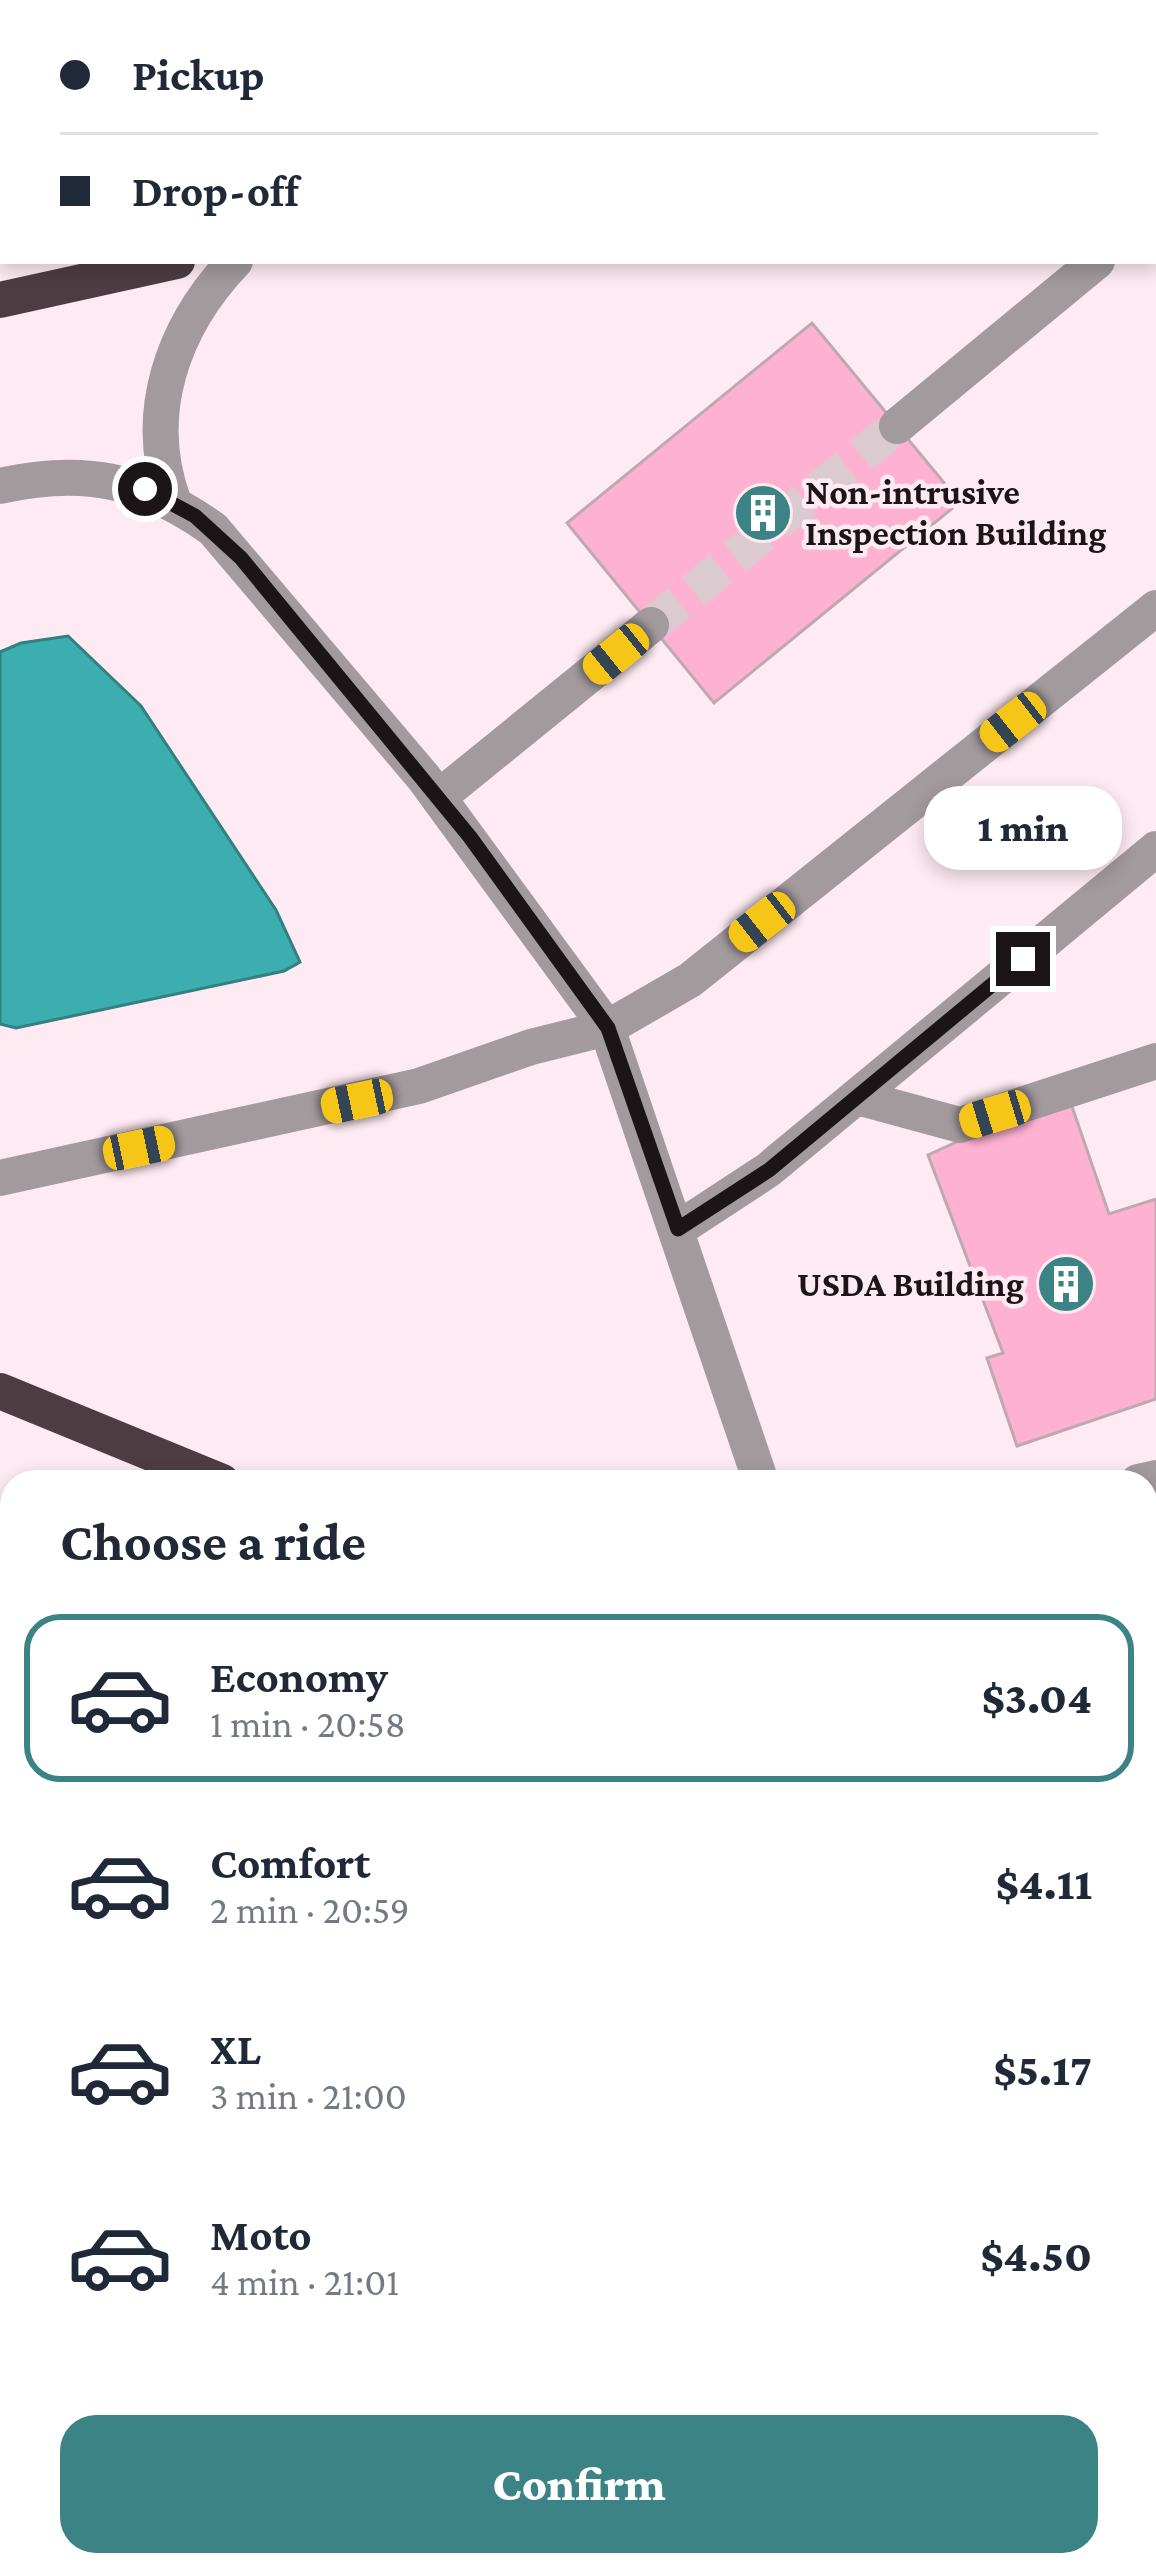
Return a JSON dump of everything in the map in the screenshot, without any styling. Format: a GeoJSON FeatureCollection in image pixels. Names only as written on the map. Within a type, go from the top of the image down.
{"type":"FeatureCollection","features":[{"type":"Feature","properties":{"kind":"highway"},"geometry":{"type":"LineString","coordinates":[[0,300],[163,264]]}},
{"type":"Feature","properties":{"kind":"highway"},"geometry":{"type":"LineString","coordinates":[[4,1391],[193,1470]]}},
{"type":"Feature","properties":{"kind":"lane"},"geometry":{"type":"LineString","coordinates":[[174,503],[161,465],[159,441],[168,375],[175,348],[199,301],[232,264]]}},
{"type":"Feature","properties":{"kind":"lane"},"geometry":{"type":"LineString","coordinates":[[897,426],[1093,264]]}},
{"type":"Feature","properties":{"kind":"lane"},"geometry":{"type":"LineString","coordinates":[[0,486],[60,477],[145,489],[213,530],[439,797],[608,1028],[756,1470]]}},
{"type":"Feature","properties":{"kind":"lane"},"geometry":{"type":"LineString","coordinates":[[0,1178],[357,1101],[608,1028],[690,980],[1156,608]]}},
{"type":"Feature","properties":{"kind":"lane"},"geometry":{"type":"LineString","coordinates":[[439,797],[651,626]]}},
{"type":"Feature","properties":{"kind":"lane"},"geometry":{"type":"LineString","coordinates":[[678,1229],[769,1170],[1156,848]]}},
{"type":"Feature","properties":{"kind":"lane"},"geometry":{"type":"LineString","coordinates":[[857,1097],[959,1125],[1156,1061]]}},
{"type":"Feature","properties":{"kind":"water"},"geometry":{"type":"Polygon","coordinates":[[[68,636],[141,706],[276,910],[300,962],[284,971],[16,1028],[0,1024],[0,652],[21,643],[68,636]]]}},
{"type":"Feature","properties":{"kind":"building","name":"Non-intrusive Inspection Building"},"geometry":{"type":"Polygon","coordinates":[[[812,323],[960,502],[714,703],[567,523],[812,323]]]}},
{"type":"Feature","properties":{"kind":"building","name":"USDA Building"},"geometry":{"type":"Polygon","coordinates":[[[1067,1092],[1109,1214],[1156,1199],[1156,1399],[1017,1446],[987,1358],[1003,1353],[928,1155],[1067,1092]]]}},
{"type":"Feature","properties":{"kind":"tunnel"},"geometry":{"type":"LineString","coordinates":[[651,625],[897,426]]}},
{"type":"Feature","properties":{"kind":"place","name":"Non-intrusive Inspection Building"},"geometry":{"type":"Point","coordinates":[763,513]}},
{"type":"Feature","properties":{"kind":"place","name":"USDA Building"},"geometry":{"type":"Point","coordinates":[1066,1284]}},
{"type":"Feature","properties":{"kind":"route"},"geometry":{"type":"LineString","coordinates":[[145,489],[195,516],[241,558],[424,778],[608,1028],[678,1229],[769,1170],[1023,959]]}}]}
